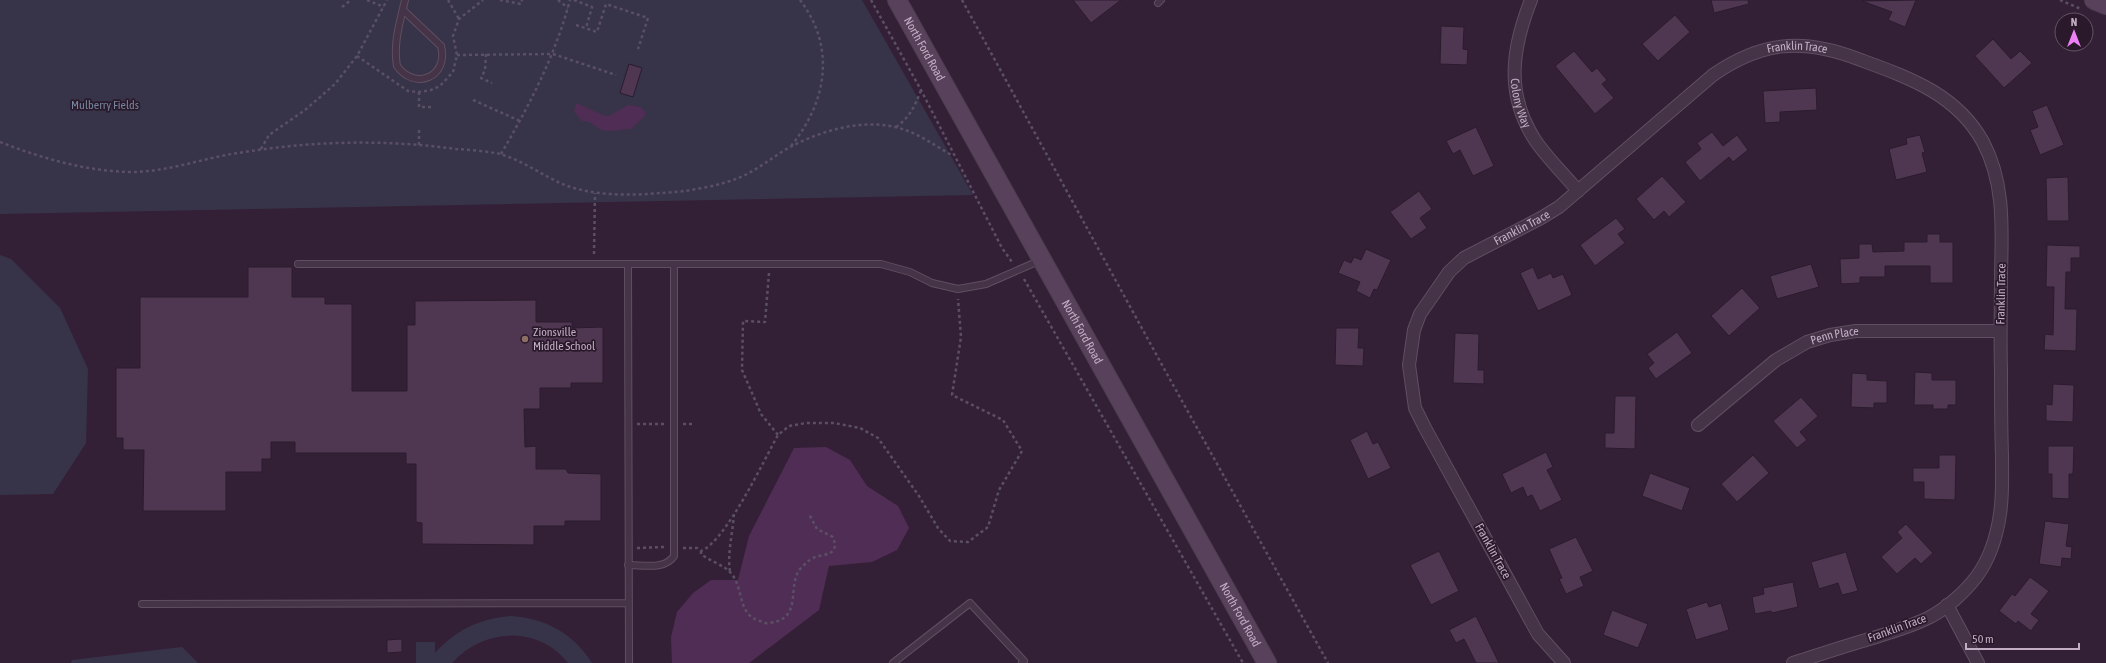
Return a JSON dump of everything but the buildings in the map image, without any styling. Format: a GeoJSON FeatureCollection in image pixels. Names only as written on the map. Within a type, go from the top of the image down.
{"type":"FeatureCollection","features":[{"type":"Feature","properties":{"kind":"main road","name":"North Ford Road"},"geometry":{"type":"LineString","coordinates":[[897,0],[1267,663]]}},
{"type":"Feature","properties":{"kind":"main road"},"geometry":{"type":"LineString","coordinates":[[2094,0],[2106,6]]}},
{"type":"Feature","properties":{"kind":"street","name":"Colony Way"},"geometry":{"type":"LineString","coordinates":[[1531,0],[1521,25],[1516,49],[1514,74],[1516,94],[1529,128],[1536,141],[1578,191]]}},
{"type":"Feature","properties":{"kind":"street","name":"Franklin Trace"},"geometry":{"type":"LineString","coordinates":[[1564,663],[1538,634],[1424,428],[1415,408],[1409,365],[1414,330],[1420,314],[1449,272],[1464,258],[1541,218],[1578,191],[1713,75],[1733,62],[1769,48],[1787,46],[1824,48],[1843,53],[1931,88],[1947,101],[1969,123],[1983,142],[1996,175],[2002,211],[2000,331],[2002,496],[2000,515],[1992,548],[1977,576],[1947,605],[1930,617],[1909,626],[1793,663]]}},
{"type":"Feature","properties":{"kind":"street","name":"Penn Place"},"geometry":{"type":"LineString","coordinates":[[1698,425],[1776,360],[1815,339],[1856,331],[2000,331]]}},
{"type":"Feature","properties":{"kind":"street"},"geometry":{"type":"LineString","coordinates":[[1947,605],[1978,663]]}},
{"type":"Feature","properties":{"kind":"lane"},"geometry":{"type":"LineString","coordinates":[[402,10],[441,46],[443,58],[441,65],[431,76],[416,79],[409,78],[397,66],[396,45],[402,10],[405,0]]}},
{"type":"Feature","properties":{"kind":"lane"},"geometry":{"type":"LineString","coordinates":[[298,264],[881,264],[910,272],[932,283],[958,289],[986,284],[1042,260]]}},
{"type":"Feature","properties":{"kind":"lane"},"geometry":{"type":"LineString","coordinates":[[628,264],[629,663]]}},
{"type":"Feature","properties":{"kind":"lane"},"geometry":{"type":"LineString","coordinates":[[628,565],[664,565],[670,562],[674,556],[674,264]]}},
{"type":"Feature","properties":{"kind":"lane"},"geometry":{"type":"LineString","coordinates":[[142,604],[630,603]]}},
{"type":"Feature","properties":{"kind":"lane"},"geometry":{"type":"LineString","coordinates":[[893,663],[970,603],[1024,661],[1022,663]]}},
{"type":"Feature","properties":{"kind":"path"},"geometry":{"type":"LineString","coordinates":[[342,7],[351,0]]}},
{"type":"Feature","properties":{"kind":"path"},"geometry":{"type":"LineString","coordinates":[[367,0],[384,7]]}},
{"type":"Feature","properties":{"kind":"path"},"geometry":{"type":"LineString","coordinates":[[261,149],[269,135],[335,84],[356,56],[387,0]]}},
{"type":"Feature","properties":{"kind":"path"},"geometry":{"type":"LineString","coordinates":[[448,0],[459,19]]}},
{"type":"Feature","properties":{"kind":"path"},"geometry":{"type":"LineString","coordinates":[[356,56],[408,90],[419,92],[431,90],[447,80],[453,72],[457,55],[453,36],[459,19],[483,0]]}},
{"type":"Feature","properties":{"kind":"path"},"geometry":{"type":"LineString","coordinates":[[500,0],[521,4],[522,0]]}},
{"type":"Feature","properties":{"kind":"path"},"geometry":{"type":"LineString","coordinates":[[558,0],[568,8]]}},
{"type":"Feature","properties":{"kind":"path"},"geometry":{"type":"LineString","coordinates":[[500,154],[534,96],[554,54],[570,0]]}},
{"type":"Feature","properties":{"kind":"path"},"geometry":{"type":"LineString","coordinates":[[574,0],[592,7],[586,28]]}},
{"type":"Feature","properties":{"kind":"path"},"geometry":{"type":"LineString","coordinates":[[790,147],[804,130],[820,96],[823,78],[823,60],[817,30],[807,8],[800,0]]}},
{"type":"Feature","properties":{"kind":"path"},"geometry":{"type":"LineString","coordinates":[[871,0],[921,90],[953,156],[1002,248]]}},
{"type":"Feature","properties":{"kind":"path"},"geometry":{"type":"LineString","coordinates":[[962,0],[1174,388],[1328,663]]}},
{"type":"Feature","properties":{"kind":"path"},"geometry":{"type":"LineString","coordinates":[[576,26],[597,32],[606,4],[648,18],[638,49]]}},
{"type":"Feature","properties":{"kind":"path"},"geometry":{"type":"LineString","coordinates":[[486,54],[485,70],[481,78],[492,83]]}},
{"type":"Feature","properties":{"kind":"path"},"geometry":{"type":"LineString","coordinates":[[457,55],[554,54],[616,75]]}},
{"type":"Feature","properties":{"kind":"path"},"geometry":{"type":"LineString","coordinates":[[896,127],[905,121],[913,110],[921,90]]}},
{"type":"Feature","properties":{"kind":"path"},"geometry":{"type":"LineString","coordinates":[[419,92],[420,107],[432,107]]}},
{"type":"Feature","properties":{"kind":"path"},"geometry":{"type":"LineString","coordinates":[[473,100],[520,121]]}},
{"type":"Feature","properties":{"kind":"path"},"geometry":{"type":"LineString","coordinates":[[0,142],[38,157],[76,167],[136,172],[158,170],[261,149],[339,142],[419,144],[500,154],[560,183],[595,193],[660,194],[727,183],[760,167],[790,147],[832,130],[852,126],[896,127],[911,132],[953,156]]}},
{"type":"Feature","properties":{"kind":"path"},"geometry":{"type":"LineString","coordinates":[[419,129],[419,144]]}},
{"type":"Feature","properties":{"kind":"path"},"geometry":{"type":"LineString","coordinates":[[594,254],[595,193]]}},
{"type":"Feature","properties":{"kind":"path"},"geometry":{"type":"LineString","coordinates":[[770,264],[765,322],[743,321],[742,370],[761,414],[778,435]]}},
{"type":"Feature","properties":{"kind":"path"},"geometry":{"type":"LineString","coordinates":[[1028,285],[1243,663]]}},
{"type":"Feature","properties":{"kind":"path"},"geometry":{"type":"LineString","coordinates":[[701,551],[714,541],[734,513],[778,435],[790,426],[806,423],[834,423],[860,428],[878,438],[919,496],[938,528],[950,540],[968,542],[988,527],[999,490],[1022,451],[1003,420],[952,395],[961,337],[958,289]]}},
{"type":"Feature","properties":{"kind":"path"},"geometry":{"type":"LineString","coordinates":[[629,424],[695,424]]}},
{"type":"Feature","properties":{"kind":"path"},"geometry":{"type":"LineString","coordinates":[[734,513],[732,540],[728,559],[730,571],[739,589],[743,607],[748,615],[767,624],[778,621],[784,617],[793,605],[796,573],[809,560],[830,554],[836,544],[833,537],[817,529],[809,514]]}},
{"type":"Feature","properties":{"kind":"path"},"geometry":{"type":"LineString","coordinates":[[628,551],[640,547],[697,548],[701,551],[701,554],[710,561],[730,571]]}},
{"type":"Feature","properties":{"kind":"green space","name":"Mulberry Fields"},"geometry":{"type":"Polygon","coordinates":[[[0,0],[862,0],[973,195],[0,214],[0,0]]]}},
{"type":"Feature","properties":{"kind":"green space"},"geometry":{"type":"Polygon","coordinates":[[[0,255],[11,259],[60,308],[88,369],[86,443],[53,494],[0,495],[0,255]]]}},
{"type":"Feature","properties":{"kind":"green space"},"geometry":{"type":"Polygon","coordinates":[[[510,616],[535,620],[557,629],[576,643],[592,663],[568,663],[556,651],[542,642],[526,637],[510,636],[494,638],[479,643],[465,651],[452,663],[416,663],[416,642],[435,642],[435,653],[451,638],[469,627],[488,620],[510,616]]]}},
{"type":"Feature","properties":{"kind":"green space"},"geometry":{"type":"Polygon","coordinates":[[[182,647],[198,663],[71,663],[72,660],[182,647]]]}},
{"type":"Feature","properties":{"kind":"shaded area"},"geometry":{"type":"Polygon","coordinates":[[[576,103],[605,116],[611,115],[628,105],[640,107],[646,113],[644,117],[631,129],[606,131],[599,129],[589,122],[582,121],[574,112],[576,103]]]}},
{"type":"Feature","properties":{"kind":"shaded area"},"geometry":{"type":"Polygon","coordinates":[[[826,447],[850,460],[867,486],[898,506],[909,528],[897,550],[872,562],[829,566],[819,610],[749,663],[672,663],[671,637],[677,612],[693,593],[711,580],[738,580],[749,536],[794,448],[826,447]]]}},
{"type":"Feature","properties":{"kind":"place","name":"Zionsville Middle School"},"geometry":{"type":"Point","coordinates":[525,339]}}]}
